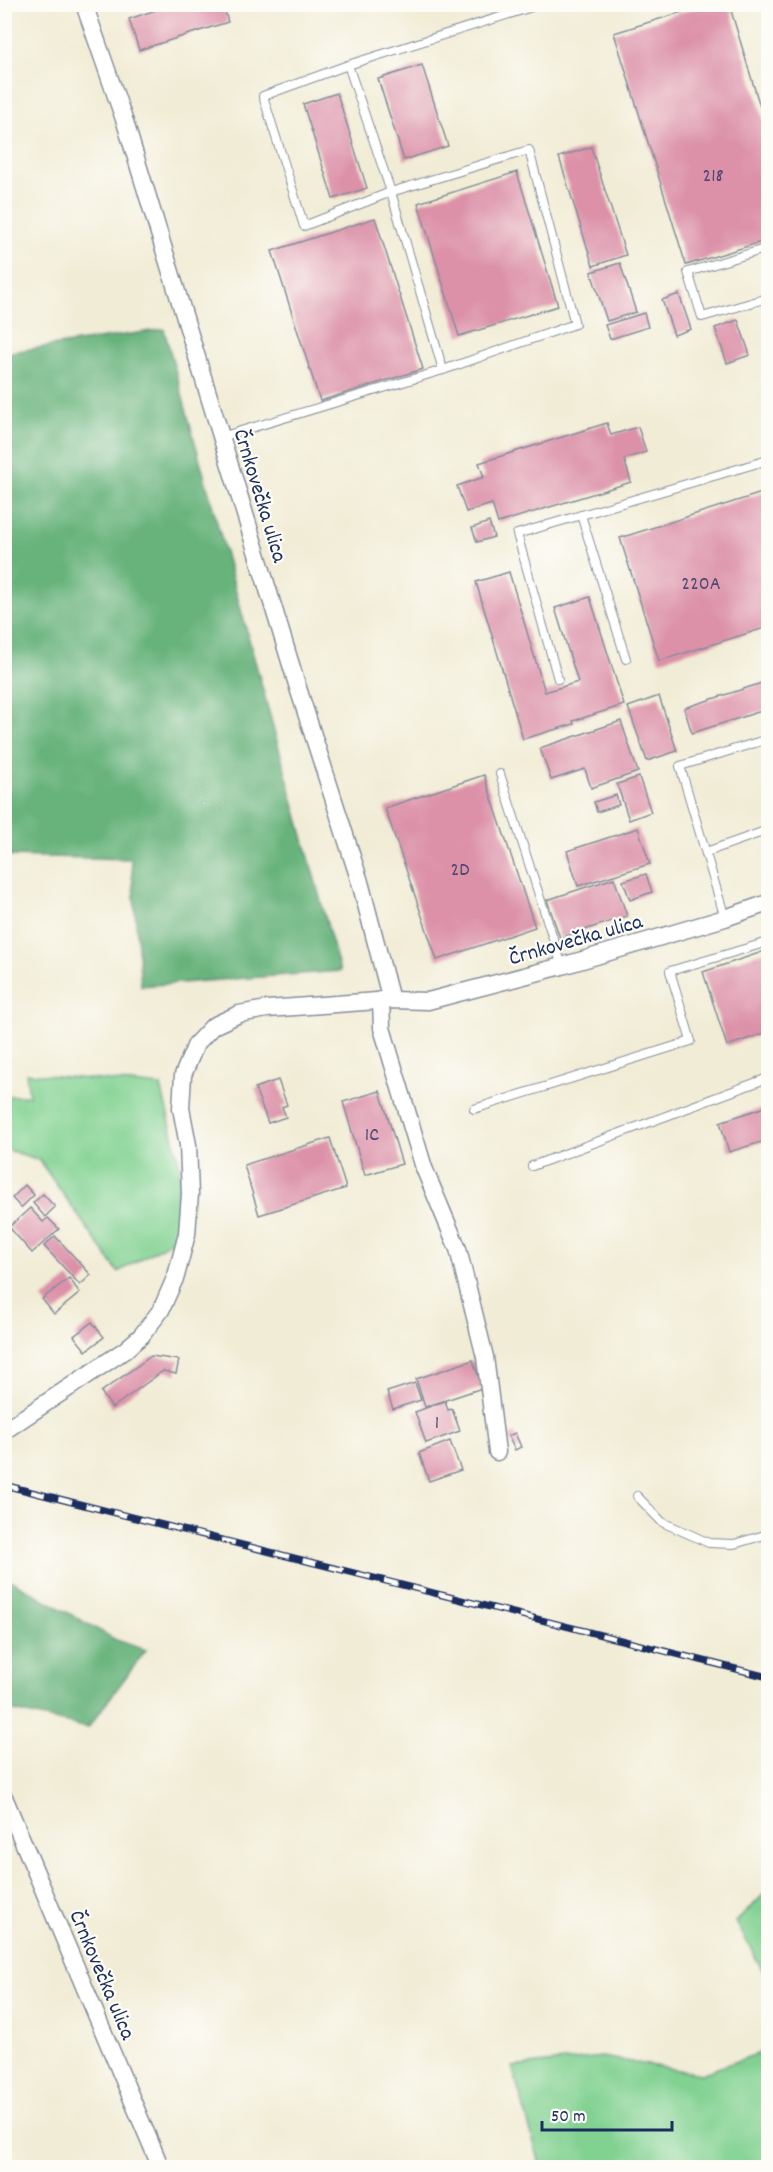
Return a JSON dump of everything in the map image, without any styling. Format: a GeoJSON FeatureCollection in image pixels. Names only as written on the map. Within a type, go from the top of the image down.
{"type":"FeatureCollection","features":[{"type":"Feature","properties":{"kind":"street","name":"Črnkovečka ulica"},"geometry":{"type":"LineString","coordinates":[[84,4],[125,122],[360,882],[386,1000]]}},
{"type":"Feature","properties":{"kind":"street","name":"Črnkovečka ulica"},"geometry":{"type":"LineString","coordinates":[[4,1431],[125,1350],[141,1336],[162,1310],[176,1276],[187,1234],[190,1194],[188,1145],[181,1108],[183,1075],[196,1044],[213,1026],[239,1014],[267,1009],[386,1000],[428,1001],[562,966],[768,903]]}},
{"type":"Feature","properties":{"kind":"street"},"geometry":{"type":"LineString","coordinates":[[386,1000],[382,1028],[424,1168],[460,1260],[485,1358],[497,1452]]}},
{"type":"Feature","properties":{"kind":"street","name":"Črnkovečka ulica"},"geometry":{"type":"LineString","coordinates":[[4,1797],[161,2168]]}},
{"type":"Feature","properties":{"kind":"lane"},"geometry":{"type":"LineString","coordinates":[[221,437],[443,370],[575,324],[529,150],[391,192],[303,226],[263,96],[348,65],[541,4]]}},
{"type":"Feature","properties":{"kind":"lane"},"geometry":{"type":"LineString","coordinates":[[766,4],[768,12]]}},
{"type":"Feature","properties":{"kind":"lane"},"geometry":{"type":"LineString","coordinates":[[348,65],[391,192],[443,370]]}},
{"type":"Feature","properties":{"kind":"lane"},"geometry":{"type":"LineString","coordinates":[[768,248],[688,272],[702,317],[768,298]]}},
{"type":"Feature","properties":{"kind":"lane"},"geometry":{"type":"LineString","coordinates":[[558,679],[517,534],[768,460]]}},
{"type":"Feature","properties":{"kind":"lane"},"geometry":{"type":"LineString","coordinates":[[581,515],[626,659]]}},
{"type":"Feature","properties":{"kind":"lane"},"geometry":{"type":"LineString","coordinates":[[725,918],[680,766],[768,739]]}},
{"type":"Feature","properties":{"kind":"lane"},"geometry":{"type":"LineString","coordinates":[[500,774],[562,966]]}},
{"type":"Feature","properties":{"kind":"lane"},"geometry":{"type":"LineString","coordinates":[[706,852],[768,830]]}},
{"type":"Feature","properties":{"kind":"lane"},"geometry":{"type":"LineString","coordinates":[[474,1109],[692,1041],[670,971],[768,942]]}},
{"type":"Feature","properties":{"kind":"lane"},"geometry":{"type":"LineString","coordinates":[[532,1166],[768,1078]]}},
{"type":"Feature","properties":{"kind":"lane"},"geometry":{"type":"LineString","coordinates":[[637,1496],[662,1522],[709,1543],[734,1544],[768,1534]]}},
{"type":"Feature","properties":{"kind":"green space"},"geometry":{"type":"Polygon","coordinates":[[[164,329],[340,971],[141,986],[131,859],[5,856],[5,353],[164,329]]]}},
{"type":"Feature","properties":{"kind":"green space"},"geometry":{"type":"Polygon","coordinates":[[[26,1073],[161,1086],[180,1165],[175,1239],[118,1272],[39,1160],[5,1149],[5,1096],[29,1096],[26,1073]]]}},
{"type":"Feature","properties":{"kind":"green space"},"geometry":{"type":"Polygon","coordinates":[[[5,1580],[12,1581],[116,1640],[146,1650],[88,1728],[5,1709],[5,1580]]]}},
{"type":"Feature","properties":{"kind":"green space"},"geometry":{"type":"Polygon","coordinates":[[[768,1890],[768,1980],[736,1922],[768,1890]]]}},
{"type":"Feature","properties":{"kind":"green space"},"geometry":{"type":"Polygon","coordinates":[[[768,2050],[768,2159],[750,2167],[541,2167],[512,2067],[602,2057],[701,2074],[768,2050]]]}},
{"type":"Feature","properties":{"kind":"building"},"geometry":{"type":"Polygon","coordinates":[[[174,4],[223,4],[228,22],[139,50],[129,19],[174,4]]]}},
{"type":"Feature","properties":{"kind":"building"},"geometry":{"type":"Polygon","coordinates":[[[708,4],[729,4],[768,133],[768,215],[763,217],[768,240],[686,265],[614,33],[708,4]]]}},
{"type":"Feature","properties":{"kind":"building"},"geometry":{"type":"Polygon","coordinates":[[[422,65],[448,146],[404,160],[378,79],[422,65]]]}},
{"type":"Feature","properties":{"kind":"building"},"geometry":{"type":"Polygon","coordinates":[[[337,93],[367,188],[333,199],[303,104],[337,93]]]}},
{"type":"Feature","properties":{"kind":"building"},"geometry":{"type":"Polygon","coordinates":[[[591,147],[626,255],[593,266],[559,157],[591,147]]]}},
{"type":"Feature","properties":{"kind":"building"},"geometry":{"type":"Polygon","coordinates":[[[517,172],[558,306],[459,336],[418,203],[517,172]]]}},
{"type":"Feature","properties":{"kind":"building"},"geometry":{"type":"Polygon","coordinates":[[[375,218],[423,369],[320,401],[272,251],[375,218]]]}},
{"type":"Feature","properties":{"kind":"building"},"geometry":{"type":"Polygon","coordinates":[[[620,263],[636,312],[607,321],[591,272],[620,263]]]}},
{"type":"Feature","properties":{"kind":"building"},"geometry":{"type":"Polygon","coordinates":[[[679,294],[691,329],[674,335],[662,300],[679,294]]]}},
{"type":"Feature","properties":{"kind":"building"},"geometry":{"type":"Polygon","coordinates":[[[644,313],[648,327],[610,339],[605,325],[644,313]]]}},
{"type":"Feature","properties":{"kind":"building"},"geometry":{"type":"Polygon","coordinates":[[[738,320],[750,355],[727,363],[715,328],[738,320]]]}},
{"type":"Feature","properties":{"kind":"building"},"geometry":{"type":"Polygon","coordinates":[[[607,423],[611,435],[638,427],[646,452],[624,459],[631,482],[498,523],[492,504],[466,512],[457,486],[484,477],[479,463],[607,423]]]}},
{"type":"Feature","properties":{"kind":"building"},"geometry":{"type":"Polygon","coordinates":[[[768,491],[768,627],[659,661],[620,538],[768,491]]]}},
{"type":"Feature","properties":{"kind":"building"},"geometry":{"type":"Polygon","coordinates":[[[489,522],[494,537],[477,542],[472,528],[489,522]]]}},
{"type":"Feature","properties":{"kind":"building"},"geometry":{"type":"Polygon","coordinates":[[[509,572],[545,692],[578,682],[555,608],[590,597],[624,705],[573,721],[574,724],[523,739],[476,582],[509,572]]]}},
{"type":"Feature","properties":{"kind":"building"},"geometry":{"type":"Polygon","coordinates":[[[768,681],[768,709],[692,733],[684,708],[768,681]]]}},
{"type":"Feature","properties":{"kind":"building"},"geometry":{"type":"Polygon","coordinates":[[[659,696],[677,751],[647,761],[628,707],[659,696]]]}},
{"type":"Feature","properties":{"kind":"building"},"geometry":{"type":"Polygon","coordinates":[[[621,721],[638,772],[591,788],[585,769],[551,780],[540,748],[621,721]]]}},
{"type":"Feature","properties":{"kind":"building"},"geometry":{"type":"Polygon","coordinates":[[[484,775],[535,927],[437,960],[385,808],[484,775]]]}},
{"type":"Feature","properties":{"kind":"building"},"geometry":{"type":"Polygon","coordinates":[[[639,777],[651,812],[629,820],[617,784],[639,777]]]}},
{"type":"Feature","properties":{"kind":"building"},"geometry":{"type":"Polygon","coordinates":[[[616,795],[619,805],[597,812],[594,802],[616,795]]]}},
{"type":"Feature","properties":{"kind":"building"},"geometry":{"type":"Polygon","coordinates":[[[638,828],[650,864],[578,886],[567,851],[638,828]]]}},
{"type":"Feature","properties":{"kind":"building"},"geometry":{"type":"Polygon","coordinates":[[[646,874],[652,892],[630,900],[623,881],[646,874]]]}},
{"type":"Feature","properties":{"kind":"building"},"geometry":{"type":"Polygon","coordinates":[[[614,878],[627,916],[560,938],[547,900],[614,878]]]}},
{"type":"Feature","properties":{"kind":"building"},"geometry":{"type":"Polygon","coordinates":[[[768,950],[768,1032],[727,1046],[703,972],[768,950]]]}},
{"type":"Feature","properties":{"kind":"building"},"geometry":{"type":"Polygon","coordinates":[[[278,1080],[287,1105],[282,1107],[286,1117],[268,1123],[255,1088],[278,1080]]]}},
{"type":"Feature","properties":{"kind":"building"},"geometry":{"type":"Polygon","coordinates":[[[380,1091],[402,1164],[365,1175],[343,1102],[380,1091]]]}},
{"type":"Feature","properties":{"kind":"building"},"geometry":{"type":"Polygon","coordinates":[[[768,1106],[768,1140],[729,1152],[720,1122],[768,1106]]]}},
{"type":"Feature","properties":{"kind":"building"},"geometry":{"type":"Polygon","coordinates":[[[330,1138],[346,1188],[259,1215],[244,1165],[330,1138]]]}},
{"type":"Feature","properties":{"kind":"building"},"geometry":{"type":"Polygon","coordinates":[[[25,1185],[34,1195],[21,1208],[12,1198],[25,1185]]]}},
{"type":"Feature","properties":{"kind":"building"},"geometry":{"type":"Polygon","coordinates":[[[43,1194],[55,1207],[45,1217],[33,1203],[43,1194]]]}},
{"type":"Feature","properties":{"kind":"building"},"geometry":{"type":"Polygon","coordinates":[[[30,1208],[43,1222],[48,1218],[59,1229],[32,1253],[9,1227],[30,1208]]]}},
{"type":"Feature","properties":{"kind":"building"},"geometry":{"type":"Polygon","coordinates":[[[55,1236],[91,1275],[80,1285],[44,1246],[55,1236]]]}},
{"type":"Feature","properties":{"kind":"building"},"geometry":{"type":"Polygon","coordinates":[[[69,1278],[80,1293],[54,1314],[42,1299],[69,1278]]]}},
{"type":"Feature","properties":{"kind":"building"},"geometry":{"type":"Polygon","coordinates":[[[92,1322],[104,1337],[86,1351],[74,1336],[92,1322]]]}},
{"type":"Feature","properties":{"kind":"building"},"geometry":{"type":"Polygon","coordinates":[[[151,1356],[179,1360],[176,1374],[163,1371],[112,1408],[101,1392],[151,1356]]]}},
{"type":"Feature","properties":{"kind":"building"},"geometry":{"type":"Polygon","coordinates":[[[473,1360],[482,1388],[425,1407],[416,1379],[473,1360]]]}},
{"type":"Feature","properties":{"kind":"building"},"geometry":{"type":"Polygon","coordinates":[[[415,1383],[421,1400],[393,1409],[387,1392],[415,1383]]]}},
{"type":"Feature","properties":{"kind":"building"},"geometry":{"type":"Polygon","coordinates":[[[445,1401],[448,1410],[452,1409],[460,1431],[426,1443],[415,1412],[445,1401]]]}},
{"type":"Feature","properties":{"kind":"building"},"geometry":{"type":"Polygon","coordinates":[[[515,1433],[521,1447],[515,1450],[508,1436],[515,1433]]]}},
{"type":"Feature","properties":{"kind":"building"},"geometry":{"type":"Polygon","coordinates":[[[450,1441],[461,1470],[429,1481],[419,1453],[450,1441]]]}},
{"type":"Feature","properties":{"kind":"railway"},"geometry":{"type":"LineString","coordinates":[[4,1485],[768,1677]]}}]}
